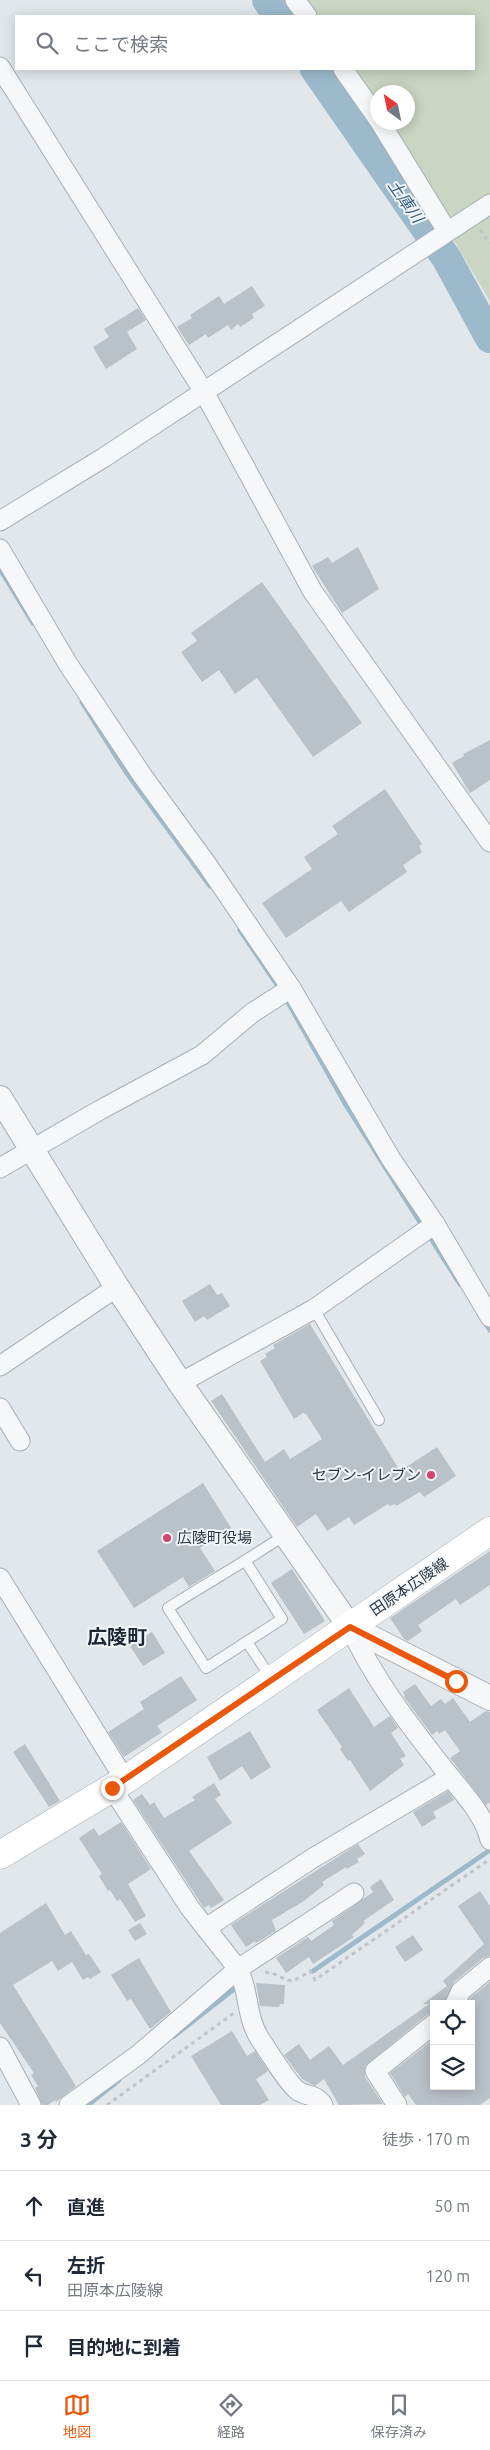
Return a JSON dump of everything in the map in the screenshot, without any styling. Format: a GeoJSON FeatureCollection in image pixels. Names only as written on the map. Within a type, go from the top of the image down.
{"type":"FeatureCollection","features":[{"type":"Feature","properties":{"kind":"main road","name":"田原本広陵線"},"geometry":{"type":"LineString","coordinates":[[0,1855],[118,1784],[273,1681],[490,1531]]}},
{"type":"Feature","properties":{"kind":"street"},"geometry":{"type":"LineString","coordinates":[[296,0],[306,15]]}},
{"type":"Feature","properties":{"kind":"street"},"geometry":{"type":"LineString","coordinates":[[0,68],[204,392],[313,592],[490,842]]}},
{"type":"Feature","properties":{"kind":"street"},"geometry":{"type":"LineString","coordinates":[[344,70],[370,108]]}},
{"type":"Feature","properties":{"kind":"street"},"geometry":{"type":"LineString","coordinates":[[385,130],[447,231]]}},
{"type":"Feature","properties":{"kind":"street"},"geometry":{"type":"LineString","coordinates":[[0,521],[103,458],[490,204]]}},
{"type":"Feature","properties":{"kind":"street"},"geometry":{"type":"LineString","coordinates":[[0,549],[18,582],[79,680],[144,778],[206,863],[283,993],[391,1159],[428,1229],[490,1317]]}},
{"type":"Feature","properties":{"kind":"street"},"geometry":{"type":"LineString","coordinates":[[0,1168],[202,1055],[252,1013],[283,993]]}},
{"type":"Feature","properties":{"kind":"street"},"geometry":{"type":"LineString","coordinates":[[0,1098],[180,1383],[350,1627],[365,1657],[484,1824],[490,1839]]}},
{"type":"Feature","properties":{"kind":"street"},"geometry":{"type":"LineString","coordinates":[[180,1383],[314,1309],[428,1229]]}},
{"type":"Feature","properties":{"kind":"street"},"geometry":{"type":"LineString","coordinates":[[0,1366],[117,1286]]}},
{"type":"Feature","properties":{"kind":"street"},"geometry":{"type":"LineString","coordinates":[[0,1408],[20,1441]]}},
{"type":"Feature","properties":{"kind":"street"},"geometry":{"type":"LineString","coordinates":[[0,1578],[118,1784],[206,1928],[241,1974],[246,2004],[260,2038],[297,2090],[311,2094],[323,2105]]}},
{"type":"Feature","properties":{"kind":"street"},"geometry":{"type":"LineString","coordinates":[[350,1627],[490,1698]]}},
{"type":"Feature","properties":{"kind":"street"},"geometry":{"type":"LineString","coordinates":[[206,1928],[313,1858],[450,1777]]}},
{"type":"Feature","properties":{"kind":"street"},"geometry":{"type":"LineString","coordinates":[[70,2105],[241,1974],[354,1893]]}},
{"type":"Feature","properties":{"kind":"street"},"geometry":{"type":"LineString","coordinates":[[457,2000],[461,1991],[490,1967]]}},
{"type":"Feature","properties":{"kind":"street"},"geometry":{"type":"LineString","coordinates":[[397,2105],[375,2071],[430,2027]]}},
{"type":"Feature","properties":{"kind":"street"},"geometry":{"type":"LineString","coordinates":[[0,2048],[31,2105]]}},
{"type":"Feature","properties":{"kind":"lane"},"geometry":{"type":"LineString","coordinates":[[314,1309],[379,1420]]}},
{"type":"Feature","properties":{"kind":"lane"},"geometry":{"type":"LineString","coordinates":[[246,1562],[282,1619],[206,1668],[168,1608],[221,1574],[246,1562],[286,1534]]}},
{"type":"Feature","properties":{"kind":"lane"},"geometry":{"type":"LineString","coordinates":[[247,1642],[273,1681]]}},
{"type":"Feature","properties":{"kind":"path"},"geometry":{"type":"LineString","coordinates":[[485,237],[490,247]]}},
{"type":"Feature","properties":{"kind":"path"},"geometry":{"type":"LineString","coordinates":[[241,1974],[274,1973],[286,1981],[293,1981],[310,1971],[315,1980],[490,1859]]}},
{"type":"Feature","properties":{"kind":"path"},"geometry":{"type":"LineString","coordinates":[[107,2105],[246,2004]]}},
{"type":"Feature","properties":{"kind":"green space"},"geometry":{"type":"Polygon","coordinates":[[[284,0],[490,0],[490,301],[447,229],[376,130],[415,130],[415,85],[370,85],[370,121],[334,70],[475,70],[475,15],[294,15],[284,0]]]}},
{"type":"Feature","properties":{"kind":"building"},"geometry":{"type":"Polygon","coordinates":[[[252,286],[265,306],[252,314],[254,318],[240,327],[238,324],[231,330],[228,325],[208,338],[206,334],[189,345],[177,327],[192,318],[190,315],[219,296],[224,304],[252,286]]]}},
{"type":"Feature","properties":{"kind":"building"},"geometry":{"type":"Polygon","coordinates":[[[138,308],[146,320],[127,332],[137,349],[106,369],[93,347],[109,337],[104,329],[138,308]]]}},
{"type":"Feature","properties":{"kind":"building"},"geometry":{"type":"Polygon","coordinates":[[[358,547],[379,589],[342,613],[312,566],[328,557],[332,563],[358,547]]]}},
{"type":"Feature","properties":{"kind":"building"},"geometry":{"type":"Polygon","coordinates":[[[262,582],[362,723],[313,757],[257,678],[235,694],[219,670],[202,682],[181,652],[197,641],[191,633],[262,582]]]}},
{"type":"Feature","properties":{"kind":"building"},"geometry":{"type":"Polygon","coordinates":[[[490,740],[490,780],[470,793],[452,763],[464,756],[463,754],[490,740]]]}},
{"type":"Feature","properties":{"kind":"building"},"geometry":{"type":"Polygon","coordinates":[[[385,789],[422,844],[419,846],[422,852],[403,865],[407,872],[349,912],[341,901],[286,938],[262,903],[312,869],[304,857],[338,834],[332,826],[385,789]]]}},
{"type":"Feature","properties":{"kind":"building"},"geometry":{"type":"Polygon","coordinates":[[[210,1284],[217,1295],[222,1293],[230,1306],[207,1320],[204,1316],[195,1322],[182,1301],[210,1284]]]}},
{"type":"Feature","properties":{"kind":"building"},"geometry":{"type":"Polygon","coordinates":[[[310,1324],[400,1471],[437,1447],[456,1476],[424,1497],[420,1492],[396,1506],[395,1504],[390,1506],[388,1504],[354,1525],[349,1517],[327,1531],[316,1514],[297,1527],[211,1401],[222,1394],[265,1462],[284,1449],[290,1459],[322,1439],[306,1414],[303,1413],[294,1419],[260,1361],[267,1357],[265,1354],[275,1348],[273,1345],[310,1324]]]}},
{"type":"Feature","properties":{"kind":"building","name":"広陵町役場"},"geometry":{"type":"Polygon","coordinates":[[[203,1483],[231,1528],[200,1548],[215,1571],[189,1587],[183,1577],[134,1608],[97,1551],[203,1483]]]}},
{"type":"Feature","properties":{"kind":"building"},"geometry":{"type":"Polygon","coordinates":[[[490,1551],[490,1585],[460,1605],[456,1599],[418,1625],[422,1631],[408,1641],[404,1639],[390,1618],[490,1551]]]}},
{"type":"Feature","properties":{"kind":"building"},"geometry":{"type":"Polygon","coordinates":[[[292,1569],[325,1621],[304,1634],[271,1583],[292,1569]]]}},
{"type":"Feature","properties":{"kind":"building"},"geometry":{"type":"Polygon","coordinates":[[[152,1632],[165,1653],[143,1666],[130,1646],[152,1632]]]}},
{"type":"Feature","properties":{"kind":"building"},"geometry":{"type":"Polygon","coordinates":[[[181,1676],[197,1700],[157,1726],[162,1732],[124,1757],[108,1732],[144,1709],[140,1702],[181,1676]]]}},
{"type":"Feature","properties":{"kind":"building"},"geometry":{"type":"Polygon","coordinates":[[[415,1684],[431,1706],[441,1699],[445,1704],[453,1698],[470,1722],[486,1711],[490,1712],[490,1803],[486,1805],[450,1758],[460,1751],[445,1730],[439,1734],[437,1731],[432,1735],[404,1697],[403,1692],[415,1684]]]}},
{"type":"Feature","properties":{"kind":"building"},"geometry":{"type":"Polygon","coordinates":[[[349,1688],[374,1727],[390,1716],[398,1728],[391,1733],[406,1756],[400,1759],[404,1765],[370,1791],[350,1760],[348,1761],[340,1749],[342,1747],[317,1710],[349,1688]]]}},
{"type":"Feature","properties":{"kind":"building"},"geometry":{"type":"Polygon","coordinates":[[[250,1731],[271,1767],[251,1780],[242,1766],[220,1781],[207,1757],[250,1731]]]}},
{"type":"Feature","properties":{"kind":"building"},"geometry":{"type":"Polygon","coordinates":[[[25,1744],[60,1801],[49,1807],[13,1752],[25,1744]]]}},
{"type":"Feature","properties":{"kind":"building"},"geometry":{"type":"Polygon","coordinates":[[[214,1783],[221,1795],[215,1799],[232,1823],[189,1851],[224,1900],[211,1908],[209,1905],[204,1908],[133,1800],[142,1794],[150,1805],[154,1802],[164,1818],[195,1800],[192,1797],[214,1783]]]}},
{"type":"Feature","properties":{"kind":"building"},"geometry":{"type":"Polygon","coordinates":[[[448,1791],[454,1800],[433,1812],[436,1818],[422,1827],[413,1812],[448,1791]]]}},
{"type":"Feature","properties":{"kind":"building"},"geometry":{"type":"Polygon","coordinates":[[[121,1822],[151,1869],[128,1884],[146,1916],[135,1922],[120,1899],[117,1901],[110,1890],[108,1891],[99,1876],[102,1874],[79,1838],[94,1828],[99,1836],[121,1822]]]}},
{"type":"Feature","properties":{"kind":"building"},"geometry":{"type":"Polygon","coordinates":[[[358,1844],[365,1854],[357,1859],[359,1862],[347,1869],[346,1867],[322,1882],[324,1885],[304,1901],[272,1920],[276,1931],[246,1947],[231,1925],[358,1844]]]}},
{"type":"Feature","properties":{"kind":"building"},"geometry":{"type":"Polygon","coordinates":[[[381,1879],[394,1900],[363,1921],[365,1923],[352,1935],[354,1937],[313,1964],[309,1957],[286,1973],[276,1958],[308,1937],[311,1941],[334,1925],[332,1921],[373,1892],[370,1887],[381,1879]]]}},
{"type":"Feature","properties":{"kind":"building"},"geometry":{"type":"Polygon","coordinates":[[[480,1891],[490,1906],[490,1956],[483,1958],[454,1982],[446,2000],[430,2000],[430,2014],[365,2066],[365,2077],[383,2104],[339,2105],[324,2079],[315,2086],[302,2079],[284,2055],[299,2044],[310,2060],[329,2046],[343,2065],[429,2004],[423,2004],[447,1986],[443,1981],[484,1944],[458,1906],[480,1891]]]}},
{"type":"Feature","properties":{"kind":"building"},"geometry":{"type":"Polygon","coordinates":[[[46,1903],[65,1935],[71,1931],[86,1955],[89,1954],[101,1972],[90,1979],[88,1977],[83,1980],[72,1962],[58,1971],[52,1961],[13,1985],[76,2086],[56,2102],[55,2100],[48,2105],[42,2105],[35,2088],[38,2086],[31,2075],[34,2073],[0,2023],[0,1933],[46,1903]]]}},
{"type":"Feature","properties":{"kind":"building"},"geometry":{"type":"Polygon","coordinates":[[[140,1923],[147,1934],[135,1941],[128,1930],[140,1923]]]}},
{"type":"Feature","properties":{"kind":"building"},"geometry":{"type":"Polygon","coordinates":[[[413,1935],[423,1950],[405,1962],[395,1947],[413,1935]]]}},
{"type":"Feature","properties":{"kind":"building"},"geometry":{"type":"Polygon","coordinates":[[[139,1958],[171,2012],[150,2029],[131,1999],[127,2001],[111,1975],[139,1958]]]}},
{"type":"Feature","properties":{"kind":"building"},"geometry":{"type":"Polygon","coordinates":[[[490,1982],[490,2098],[480,2105],[416,2105],[408,2094],[405,2097],[390,2073],[430,2042],[430,2090],[475,2090],[475,2000],[469,2000],[490,1982]]]}},
{"type":"Feature","properties":{"kind":"building"},"geometry":{"type":"Polygon","coordinates":[[[256,1983],[285,1985],[284,2004],[280,2004],[279,2007],[260,2006],[256,1983]]]}},
{"type":"Feature","properties":{"kind":"building"},"geometry":{"type":"Polygon","coordinates":[[[232,2031],[247,2056],[255,2051],[268,2071],[256,2079],[269,2100],[260,2105],[221,2105],[191,2056],[232,2031]]]}},
{"type":"Feature","properties":{"kind":"waterway","name":"土庫川"},"geometry":{"type":"LineString","coordinates":[[267,0],[277,15]]}},
{"type":"Feature","properties":{"kind":"waterway","name":"土庫川"},"geometry":{"type":"LineString","coordinates":[[316,70],[447,259],[490,338]]}},
{"type":"Feature","properties":{"kind":"waterway"},"geometry":{"type":"LineString","coordinates":[[0,569],[33,623]]}},
{"type":"Feature","properties":{"kind":"waterway"},"geometry":{"type":"LineString","coordinates":[[82,702],[126,772],[210,886]]}},
{"type":"Feature","properties":{"kind":"waterway"},"geometry":{"type":"LineString","coordinates":[[240,930],[280,989]]}},
{"type":"Feature","properties":{"kind":"waterway"},"geometry":{"type":"LineString","coordinates":[[285,997],[346,1105],[423,1227]]}},
{"type":"Feature","properties":{"kind":"waterway"},"geometry":{"type":"LineString","coordinates":[[428,1234],[460,1284]]}},
{"type":"Feature","properties":{"kind":"waterway"},"geometry":{"type":"LineString","coordinates":[[483,1320],[490,1330]]}},
{"type":"Feature","properties":{"kind":"waterway"},"geometry":{"type":"LineString","coordinates":[[313,1971],[490,1850]]}},
{"type":"Feature","properties":{"kind":"waterway"},"geometry":{"type":"LineString","coordinates":[[174,2036],[234,1989]]}},
{"type":"Feature","properties":{"kind":"waterway"},"geometry":{"type":"LineString","coordinates":[[88,2105],[119,2080]]}},
{"type":"Feature","properties":{"kind":"place","name":"セブン-イレブン"},"geometry":{"type":"Point","coordinates":[431,1475]}},
{"type":"Feature","properties":{"kind":"place","name":"広陵町役場"},"geometry":{"type":"Point","coordinates":[167,1538]}},
{"type":"Feature","properties":{"kind":"district","name":"広陵町"},"geometry":{"type":"Point","coordinates":[117,1637]}},
{"type":"Feature","properties":{"kind":"route"},"geometry":{"type":"LineString","coordinates":[[112,1788],[273,1681],[350,1627],[456,1681]]}}]}
